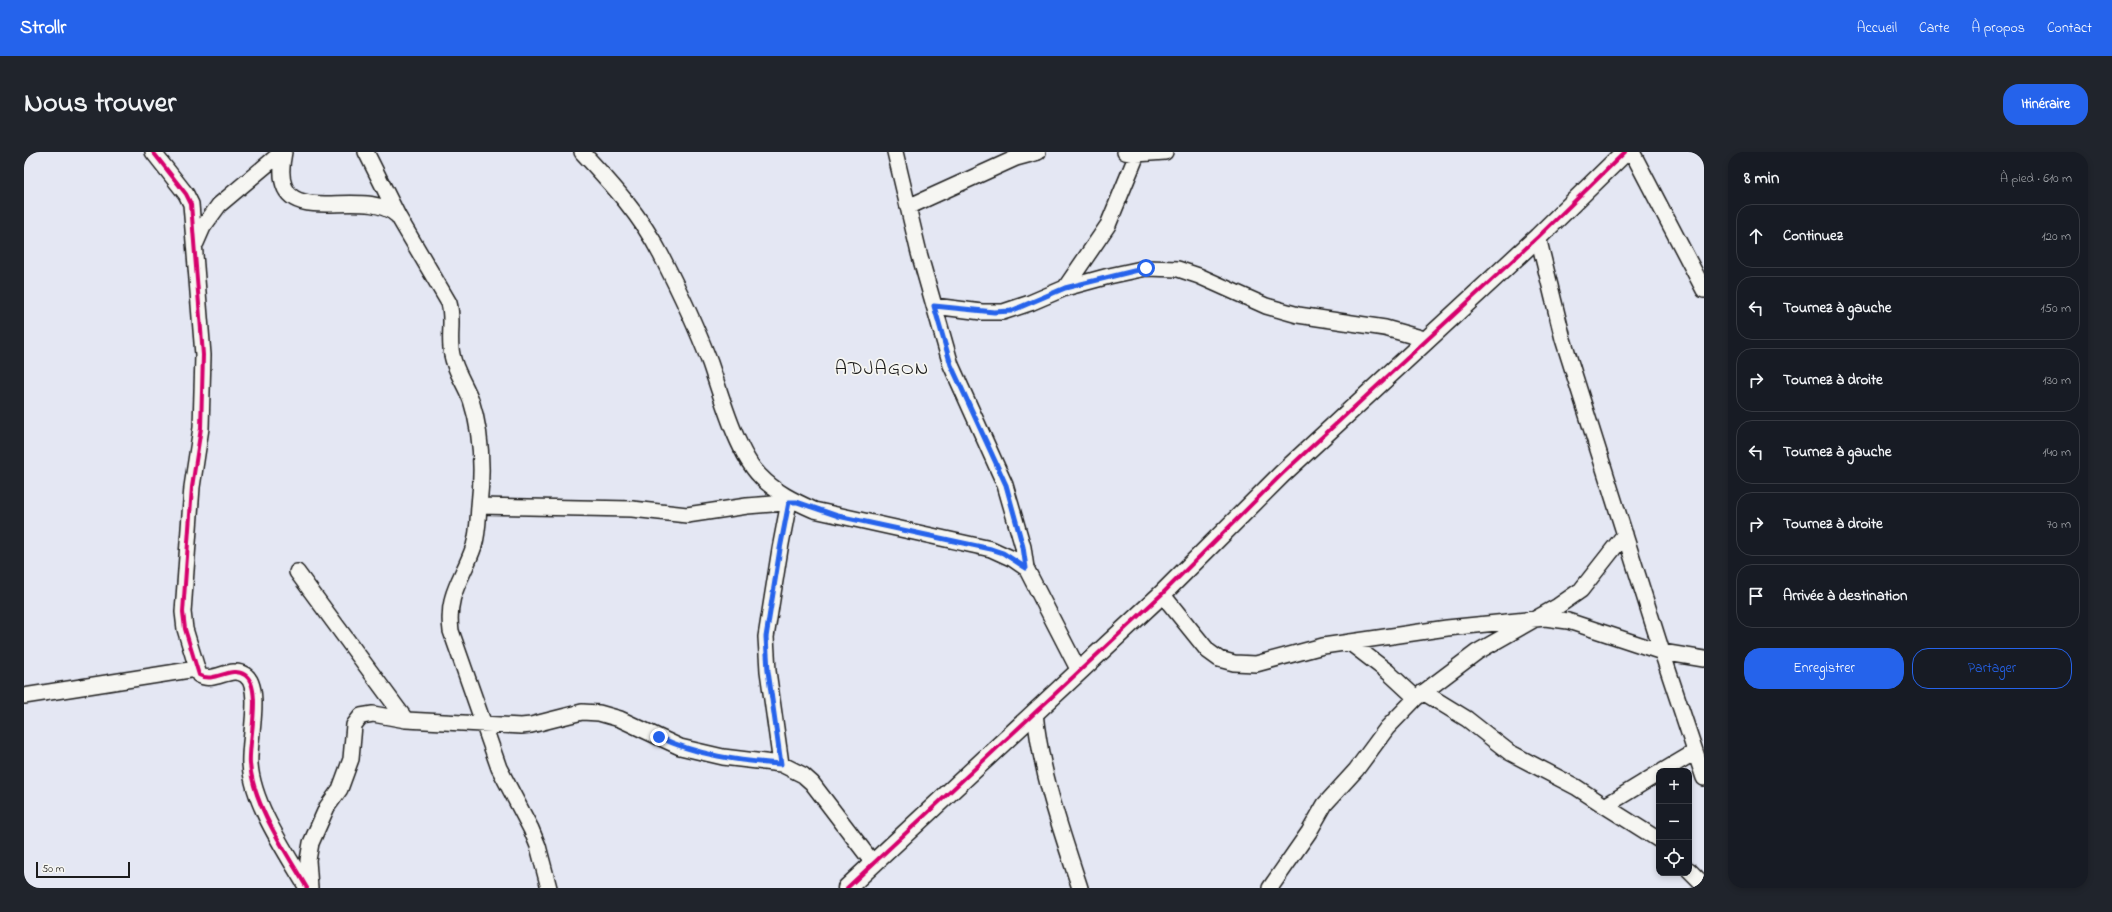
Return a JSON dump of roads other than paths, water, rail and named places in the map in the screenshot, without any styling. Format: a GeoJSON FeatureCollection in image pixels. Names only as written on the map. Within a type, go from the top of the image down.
{"type":"FeatureCollection","features":[{"type":"Feature","properties":{"kind":"street"},"geometry":{"type":"LineString","coordinates":[[153,152],[189,199],[192,210],[198,307],[203,355],[201,428],[192,487],[183,612],[185,629],[196,670],[199,675],[206,679],[231,672],[246,675],[251,681],[255,699],[249,747],[250,764],[254,784],[282,845],[307,888]]}},
{"type":"Feature","properties":{"kind":"street"},"geometry":{"type":"LineString","coordinates":[[194,246],[203,227],[216,208],[283,152]]}},
{"type":"Feature","properties":{"kind":"street"},"geometry":{"type":"LineString","coordinates":[[283,152],[282,169],[284,182],[288,192],[296,201],[319,204],[369,204],[391,209],[398,216]]}},
{"type":"Feature","properties":{"kind":"street"},"geometry":{"type":"LineString","coordinates":[[366,152],[398,216],[449,303],[452,315],[452,354],[470,400],[480,436],[482,484],[478,526],[474,545],[457,582],[452,598],[449,614],[451,631],[499,768],[534,834],[544,864],[549,888]]}},
{"type":"Feature","properties":{"kind":"street"},"geometry":{"type":"LineString","coordinates":[[582,152],[636,212],[661,254],[683,300],[709,362],[725,408],[750,464],[760,476],[777,491],[793,502],[838,516],[991,549],[1003,553],[1026,568]]}},
{"type":"Feature","properties":{"kind":"street"},"geometry":{"type":"LineString","coordinates":[[895,152],[918,253],[951,365],[1006,485],[1023,547],[1026,568],[1079,671]]}},
{"type":"Feature","properties":{"kind":"street"},"geometry":{"type":"LineString","coordinates":[[908,207],[1016,158],[1038,152]]}},
{"type":"Feature","properties":{"kind":"street"},"geometry":{"type":"LineString","coordinates":[[1065,288],[1108,225],[1133,153],[1165,152]]}},
{"type":"Feature","properties":{"kind":"street"},"geometry":{"type":"LineString","coordinates":[[847,888],[1162,594],[1282,474],[1428,340],[1471,297],[1538,237],[1625,152]]}},
{"type":"Feature","properties":{"kind":"street"},"geometry":{"type":"LineString","coordinates":[[1632,152],[1704,290]]}},
{"type":"Feature","properties":{"kind":"street"},"geometry":{"type":"LineString","coordinates":[[1538,237],[1563,339],[1662,652],[1704,778]]}},
{"type":"Feature","properties":{"kind":"street"},"geometry":{"type":"LineString","coordinates":[[934,306],[982,312],[1011,311],[1065,288],[1146,268],[1178,270],[1198,276],[1266,306],[1298,314],[1385,328],[1428,340]]}},
{"type":"Feature","properties":{"kind":"street"},"geometry":{"type":"LineString","coordinates":[[479,506],[632,509],[687,515],[747,506],[793,502]]}},
{"type":"Feature","properties":{"kind":"street"},"geometry":{"type":"LineString","coordinates":[[781,764],[768,671],[766,637],[780,549],[793,502]]}},
{"type":"Feature","properties":{"kind":"street"},"geometry":{"type":"LineString","coordinates":[[1270,888],[1309,832],[1325,804],[1356,770],[1387,728],[1419,695],[1477,652],[1558,606],[1581,590],[1625,534]]}},
{"type":"Feature","properties":{"kind":"street"},"geometry":{"type":"LineString","coordinates":[[297,572],[406,720]]}},
{"type":"Feature","properties":{"kind":"street"},"geometry":{"type":"LineString","coordinates":[[1162,594],[1208,651],[1219,659],[1234,663],[1256,664],[1323,646],[1447,628],[1533,619],[1568,621],[1662,652],[1704,659]]}},
{"type":"Feature","properties":{"kind":"street"},"geometry":{"type":"LineString","coordinates":[[1349,642],[1419,695],[1467,719],[1509,752],[1576,787],[1656,838]]}},
{"type":"Feature","properties":{"kind":"street"},"geometry":{"type":"LineString","coordinates":[[24,696],[196,670]]}},
{"type":"Feature","properties":{"kind":"street"},"geometry":{"type":"LineString","coordinates":[[310,888],[308,860],[311,843],[327,807],[340,789],[351,759],[354,725],[362,716],[373,714],[406,720],[532,725],[582,712],[599,713],[620,719],[680,747],[723,757],[781,764],[803,775],[812,783],[873,863]]}},
{"type":"Feature","properties":{"kind":"street"},"geometry":{"type":"LineString","coordinates":[[1035,713],[1038,747],[1048,788],[1080,888]]}},
{"type":"Feature","properties":{"kind":"street"},"geometry":{"type":"LineString","coordinates":[[1668,768],[1695,752]]}},
{"type":"Feature","properties":{"kind":"street"},"geometry":{"type":"LineString","coordinates":[[1605,806],[1656,775]]}},
{"type":"Feature","properties":{"kind":"street"},"geometry":{"type":"LineString","coordinates":[[1692,873],[1704,885]]}},
{"type":"Feature","properties":{"kind":"district","name":"ADJAGON"},"geometry":{"type":"Point","coordinates":[882,367]}}]}
